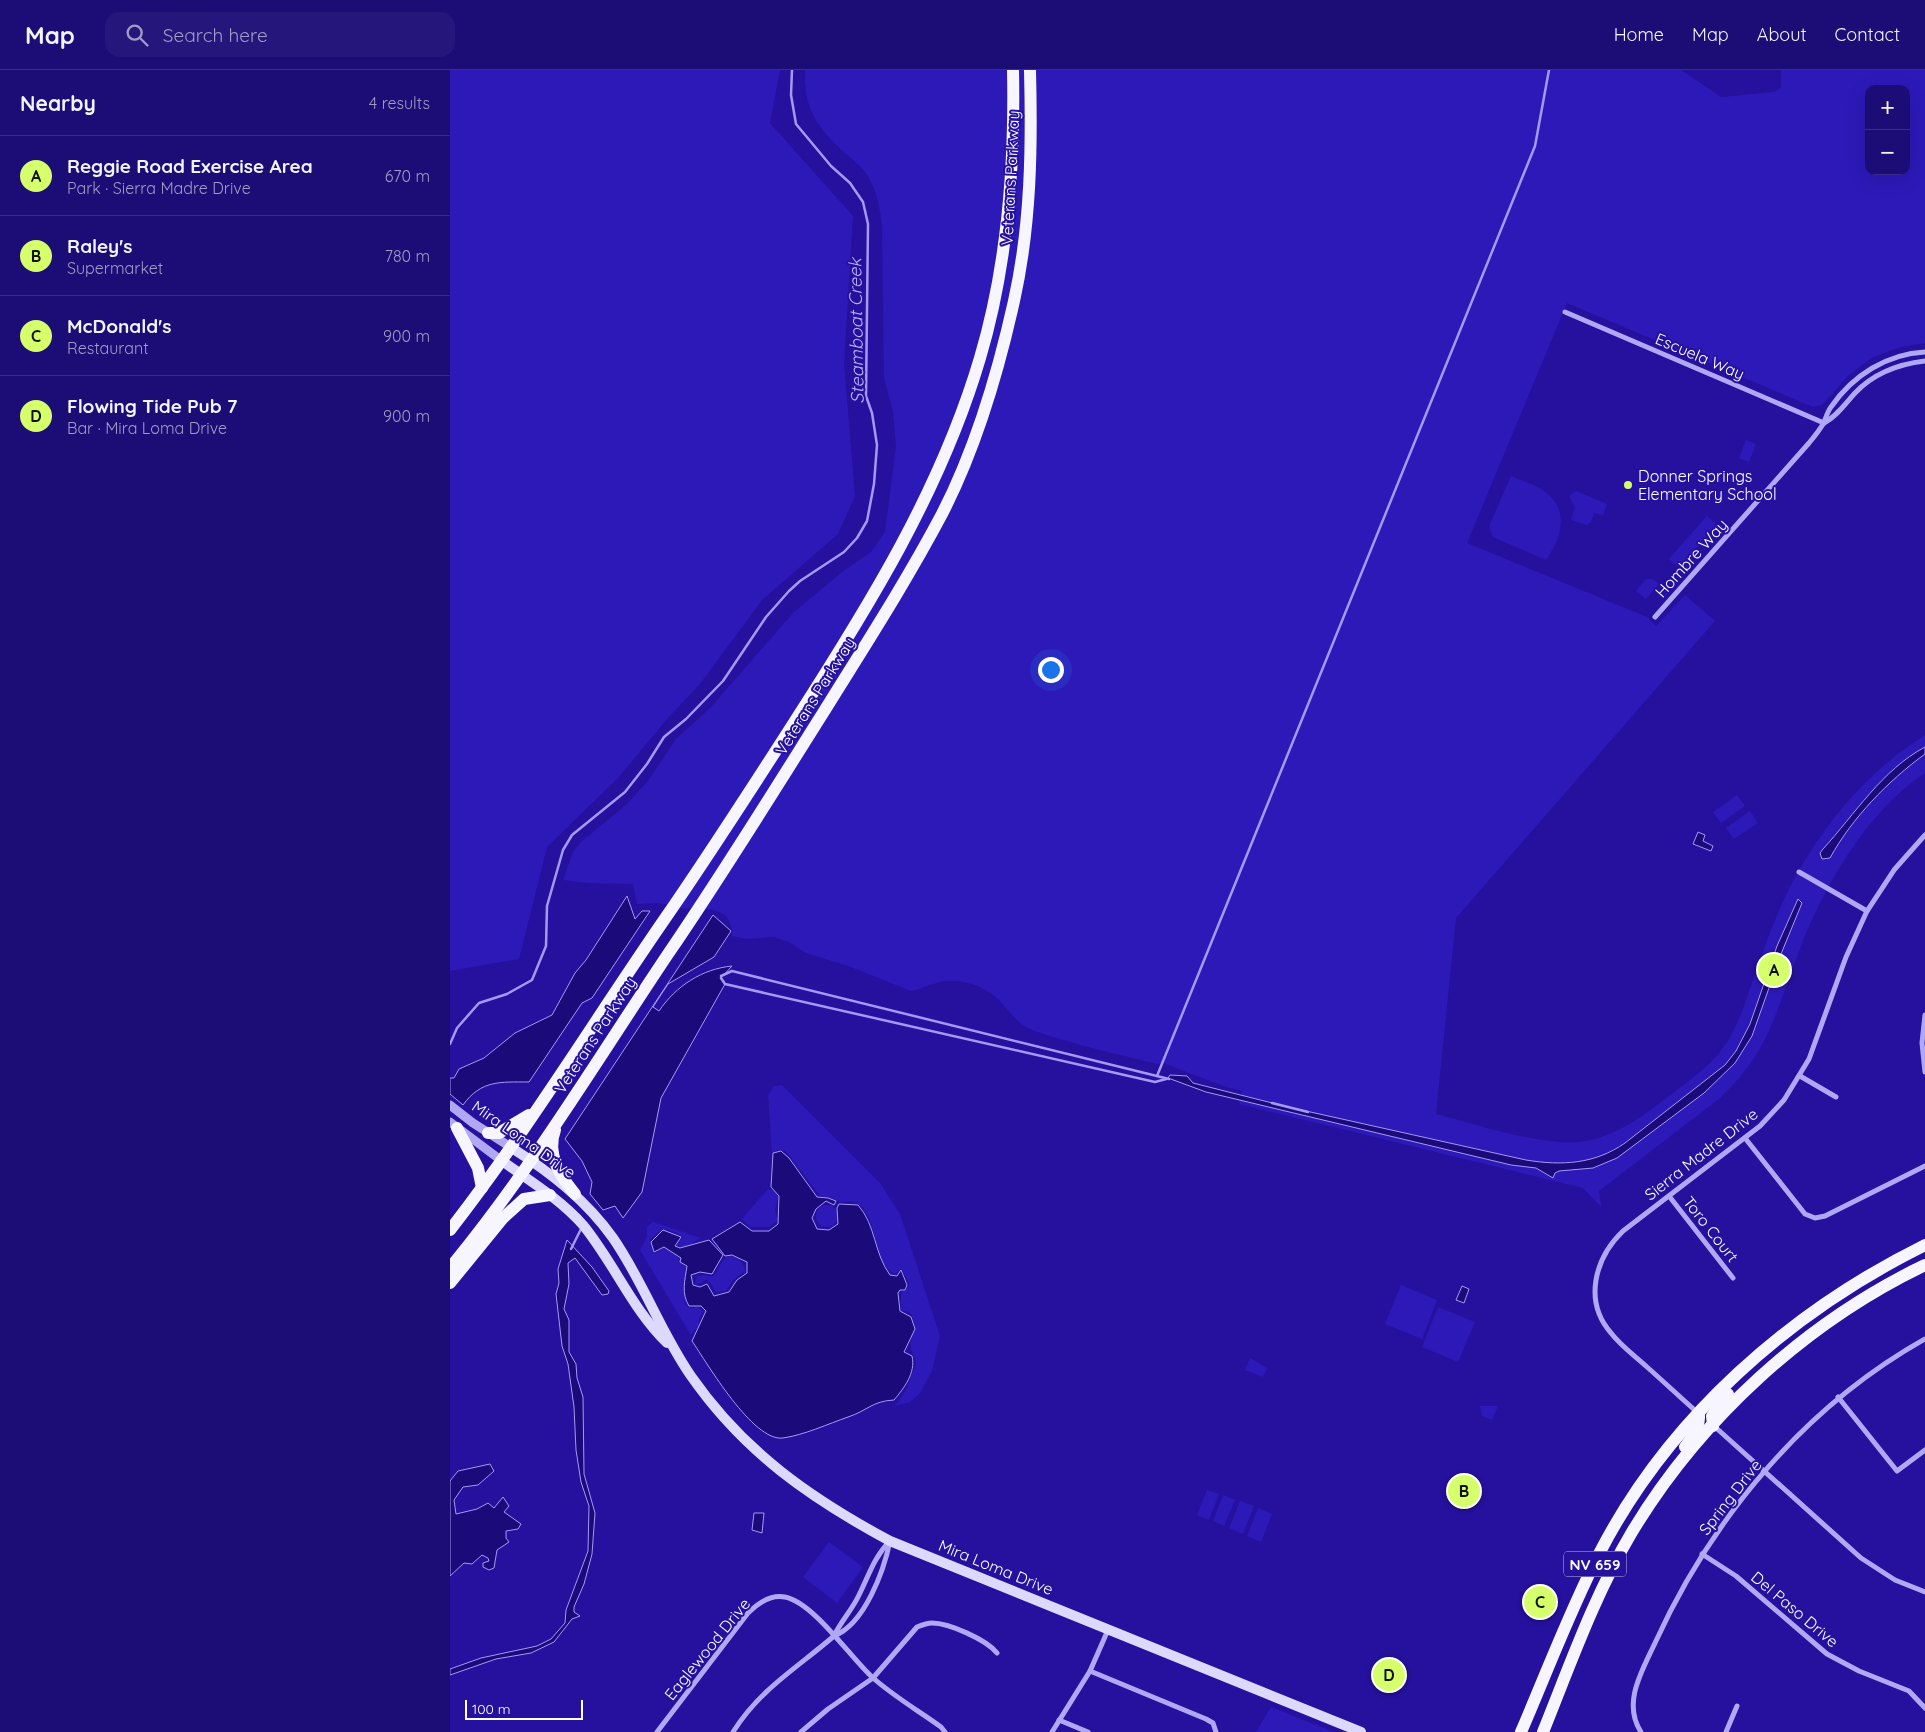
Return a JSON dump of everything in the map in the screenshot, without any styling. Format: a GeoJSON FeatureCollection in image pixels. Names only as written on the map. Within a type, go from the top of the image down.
{"type":"FeatureCollection","features":[{"type":"Feature","properties":{"kind":"main road","name":"Veterans Parkway"},"geometry":{"type":"LineString","coordinates":[[450,1230],[512,1148],[695,875],[870,601],[925,501],[954,435],[980,358],[998,284],[1007,220],[1014,138],[1013,70]]}},
{"type":"Feature","properties":{"kind":"main road","name":"Veterans Parkway"},"geometry":{"type":"LineString","coordinates":[[450,1268],[477,1235],[559,1120],[625,1018],[720,878],[887,611],[943,511],[973,441],[1000,361],[1015,298],[1027,220],[1032,139],[1030,70]]}},
{"type":"Feature","properties":{"kind":"main road"},"geometry":{"type":"LineString","coordinates":[[488,1133],[499,1133],[519,1123],[537,1109]]}},
{"type":"Feature","properties":{"kind":"main road"},"geometry":{"type":"LineString","coordinates":[[559,1120],[552,1137],[552,1148],[562,1178],[575,1194]]}},
{"type":"Feature","properties":{"kind":"main road"},"geometry":{"type":"LineString","coordinates":[[453,1125],[478,1168],[482,1188]]}},
{"type":"Feature","properties":{"kind":"main road","name":"Mira Loma Drive"},"geometry":{"type":"LineString","coordinates":[[512,1148],[531,1160],[588,1206],[619,1246],[675,1351],[713,1405],[770,1464],[817,1499],[890,1540],[1360,1732]]}},
{"type":"Feature","properties":{"kind":"main road","name":"Mira Loma Drive"},"geometry":{"type":"LineString","coordinates":[[502,1161],[550,1194],[575,1217],[593,1239],[649,1326],[675,1351]]}},
{"type":"Feature","properties":{"kind":"main road"},"geometry":{"type":"LineString","coordinates":[[450,1283],[510,1212],[524,1199],[550,1194]]}},
{"type":"Feature","properties":{"kind":"main road","name":"NV 659"},"geometry":{"type":"LineString","coordinates":[[1521,1732],[1579,1595],[1601,1550],[1656,1466],[1699,1414],[1730,1380],[1831,1298],[1887,1264],[1925,1245]]}},
{"type":"Feature","properties":{"kind":"main road","name":"NV 659"},"geometry":{"type":"LineString","coordinates":[[1543,1732],[1612,1568],[1636,1526],[1684,1458],[1744,1392],[1814,1331],[1899,1278],[1925,1265]]}},
{"type":"Feature","properties":{"kind":"main road"},"geometry":{"type":"LineString","coordinates":[[1713,1426],[1712,1416],[1725,1397],[1794,1335],[1797,1324]]}},
{"type":"Feature","properties":{"kind":"main road"},"geometry":{"type":"LineString","coordinates":[[1636,1526],[1636,1516],[1696,1431],[1700,1422],[1699,1414]]}},
{"type":"Feature","properties":{"kind":"street","name":"Escuela Way"},"geometry":{"type":"LineString","coordinates":[[1565,312],[1824,423]]}},
{"type":"Feature","properties":{"kind":"street","name":"Hombre Way"},"geometry":{"type":"LineString","coordinates":[[1655,618],[1809,443],[1824,423],[1831,406],[1850,386],[1869,369],[1897,356],[1925,352]]}},
{"type":"Feature","properties":{"kind":"street","name":"Hombre Way"},"geometry":{"type":"LineString","coordinates":[[1824,423],[1833,418],[1856,392],[1873,379],[1895,367],[1925,361]]}},
{"type":"Feature","properties":{"kind":"street","name":"Sierra Madre Drive"},"geometry":{"type":"LineString","coordinates":[[1699,1414],[1610,1332],[1602,1321],[1595,1297],[1597,1271],[1607,1249],[1623,1231],[1745,1138],[1773,1113],[1800,1076],[1815,1044],[1846,957],[1867,911],[1894,870],[1925,834]]}},
{"type":"Feature","properties":{"kind":"street"},"geometry":{"type":"LineString","coordinates":[[1799,872],[1867,911]]}},
{"type":"Feature","properties":{"kind":"street"},"geometry":{"type":"LineString","coordinates":[[1925,1015],[1925,1072]]}},
{"type":"Feature","properties":{"kind":"street"},"geometry":{"type":"LineString","coordinates":[[1800,1076],[1836,1097]]}},
{"type":"Feature","properties":{"kind":"street","name":"Mira Loma Drive"},"geometry":{"type":"LineString","coordinates":[[450,1105],[512,1148]]}},
{"type":"Feature","properties":{"kind":"street","name":"Mira Loma Drive"},"geometry":{"type":"LineString","coordinates":[[453,1125],[502,1161]]}},
{"type":"Feature","properties":{"kind":"street"},"geometry":{"type":"LineString","coordinates":[[1745,1138],[1805,1214],[1813,1218],[1825,1216],[1925,1166]]}},
{"type":"Feature","properties":{"kind":"street","name":"Toro Court"},"geometry":{"type":"LineString","coordinates":[[1669,1196],[1733,1278]]}},
{"type":"Feature","properties":{"kind":"street","name":"Spring Drive"},"geometry":{"type":"LineString","coordinates":[[1641,1732],[1632,1711],[1634,1692],[1668,1615],[1702,1554],[1742,1499],[1804,1428],[1838,1397],[1881,1366],[1925,1339]]}},
{"type":"Feature","properties":{"kind":"street"},"geometry":{"type":"LineString","coordinates":[[1838,1397],[1897,1471],[1925,1450]]}},
{"type":"Feature","properties":{"kind":"street"},"geometry":{"type":"LineString","coordinates":[[1713,1426],[1861,1558],[1895,1580],[1925,1592]]}},
{"type":"Feature","properties":{"kind":"street"},"geometry":{"type":"LineString","coordinates":[[834,1636],[858,1596],[875,1558],[890,1540]]}},
{"type":"Feature","properties":{"kind":"street"},"geometry":{"type":"LineString","coordinates":[[732,1732],[768,1688],[834,1636],[845,1632],[850,1627],[868,1601],[885,1562],[890,1540]]}},
{"type":"Feature","properties":{"kind":"street","name":"Del Paso Drive"},"geometry":{"type":"LineString","coordinates":[[1702,1554],[1736,1576],[1827,1654],[1859,1671],[1909,1691],[1925,1708]]}},
{"type":"Feature","properties":{"kind":"street","name":"Eaglewood Drive"},"geometry":{"type":"LineString","coordinates":[[657,1732],[748,1613],[761,1601],[774,1597],[785,1597],[795,1601],[834,1636],[873,1678],[942,1727],[944,1732]]}},
{"type":"Feature","properties":{"kind":"street"},"geometry":{"type":"LineString","coordinates":[[801,1732],[828,1709],[873,1678],[917,1627],[932,1623],[948,1626],[986,1642],[997,1654]]}},
{"type":"Feature","properties":{"kind":"street"},"geometry":{"type":"LineString","coordinates":[[1052,1732],[1090,1671],[1108,1629]]}},
{"type":"Feature","properties":{"kind":"street"},"geometry":{"type":"LineString","coordinates":[[1090,1671],[1206,1719],[1213,1723],[1216,1732]]}},
{"type":"Feature","properties":{"kind":"street"},"geometry":{"type":"LineString","coordinates":[[1726,1732],[1737,1706]]}},
{"type":"Feature","properties":{"kind":"street"},"geometry":{"type":"LineString","coordinates":[[1059,1720],[1088,1732]]}},
{"type":"Feature","properties":{"kind":"shaded area"},"geometry":{"type":"Polygon","coordinates":[[[450,70],[780,70],[770,123],[853,216],[844,363],[855,496],[838,534],[762,600],[700,684],[667,719],[619,777],[547,847],[519,959],[450,971],[450,70]]]}},
{"type":"Feature","properties":{"kind":"shaded area"},"geometry":{"type":"Polygon","coordinates":[[[805,70],[1681,70],[1721,97],[1774,92],[1781,88],[1781,70],[1925,70],[1925,343],[1901,347],[1873,357],[1849,375],[1822,405],[1813,407],[1567,303],[1467,543],[1647,617],[1656,626],[1685,595],[1715,621],[1456,918],[1436,1114],[1528,1138],[1547,1141],[1580,1142],[1602,1137],[1623,1128],[1651,1110],[1693,1078],[1723,1048],[1732,1033],[1743,1009],[1778,912],[1815,844],[1864,784],[1883,766],[1925,735],[1925,773],[1904,789],[1865,830],[1833,878],[1808,929],[1769,1031],[1750,1065],[1720,1098],[1599,1191],[1601,1207],[1583,1188],[1239,1104],[1242,1091],[1223,1086],[1163,1063],[1157,1064],[1097,1049],[1052,1037],[1031,1029],[1016,1020],[994,995],[971,984],[945,981],[911,991],[851,967],[806,953],[789,942],[774,937],[747,939],[732,936],[731,925],[727,918],[715,910],[680,908],[658,903],[637,904],[633,884],[588,883],[563,880],[573,852],[581,842],[626,805],[648,781],[676,739],[710,708],[794,612],[842,572],[871,552],[885,532],[896,446],[893,411],[884,379],[882,227],[879,207],[871,181],[860,166],[820,126],[814,117],[807,96],[805,70]]]}},
{"type":"Feature","properties":{"kind":"shaded area"},"geometry":{"type":"Polygon","coordinates":[[[1746,440],[1756,444],[1749,462],[1739,458],[1746,440]]]}},
{"type":"Feature","properties":{"kind":"shaded area"},"geometry":{"type":"Polygon","coordinates":[[[1511,476],[1544,491],[1558,507],[1561,524],[1559,533],[1552,551],[1546,560],[1493,537],[1489,526],[1511,476]]]}},
{"type":"Feature","properties":{"kind":"shaded area"},"geometry":{"type":"Polygon","coordinates":[[[1576,491],[1607,504],[1603,515],[1594,513],[1591,522],[1587,525],[1571,520],[1575,507],[1569,496],[1576,491]]]}},
{"type":"Feature","properties":{"kind":"shaded area"},"geometry":{"type":"Polygon","coordinates":[[[1707,516],[1717,525],[1679,568],[1669,559],[1707,516]]]}},
{"type":"Feature","properties":{"kind":"shaded area"},"geometry":{"type":"Polygon","coordinates":[[[1646,579],[1653,579],[1659,584],[1646,599],[1636,591],[1646,579]]]}},
{"type":"Feature","properties":{"kind":"shaded area"},"geometry":{"type":"Polygon","coordinates":[[[1925,747],[1925,754],[1884,788],[1860,815],[1830,858],[1822,859],[1820,853],[1882,780],[1895,768],[1925,747]]]}},
{"type":"Feature","properties":{"kind":"shaded area"},"geometry":{"type":"Polygon","coordinates":[[[1737,795],[1745,806],[1721,823],[1713,812],[1737,795]]]}},
{"type":"Feature","properties":{"kind":"shaded area"},"geometry":{"type":"Polygon","coordinates":[[[1750,811],[1758,823],[1734,839],[1726,828],[1750,811]]]}},
{"type":"Feature","properties":{"kind":"shaded area"},"geometry":{"type":"Polygon","coordinates":[[[1698,832],[1705,835],[1703,841],[1713,846],[1711,851],[1693,844],[1698,832]]]}},
{"type":"Feature","properties":{"kind":"shaded area"},"geometry":{"type":"Polygon","coordinates":[[[627,896],[635,919],[642,911],[650,911],[592,998],[582,1003],[529,1082],[492,1084],[477,1091],[463,1105],[450,1094],[450,1078],[454,1078],[459,1069],[484,1058],[515,1033],[552,1015],[575,973],[586,960],[627,896]]]}},
{"type":"Feature","properties":{"kind":"shaded area"},"geometry":{"type":"Polygon","coordinates":[[[1798,899],[1802,903],[1781,954],[1752,1036],[1735,1063],[1704,1093],[1617,1158],[1593,1168],[1559,1171],[1555,1173],[1553,1178],[1536,1168],[1511,1165],[1206,1092],[1168,1078],[1170,1075],[1187,1076],[1193,1083],[1288,1107],[1526,1160],[1565,1163],[1590,1159],[1614,1150],[1625,1143],[1725,1065],[1736,1051],[1750,1024],[1777,946],[1798,899]]]}},
{"type":"Feature","properties":{"kind":"shaded area"},"geometry":{"type":"Polygon","coordinates":[[[713,915],[731,931],[714,957],[668,984],[653,1007],[659,1011],[673,994],[700,975],[732,966],[721,978],[725,984],[661,1098],[642,1192],[623,1218],[615,1206],[603,1210],[590,1194],[592,1182],[582,1161],[565,1139],[713,915]]]}},
{"type":"Feature","properties":{"kind":"shaded area"},"geometry":{"type":"Polygon","coordinates":[[[782,1085],[880,1183],[900,1214],[940,1336],[932,1371],[920,1393],[910,1402],[895,1406],[906,1390],[916,1364],[911,1348],[914,1327],[913,1318],[910,1312],[901,1310],[901,1293],[908,1288],[909,1283],[902,1269],[895,1274],[888,1269],[883,1261],[869,1217],[864,1209],[855,1202],[840,1202],[820,1196],[785,1150],[777,1150],[772,1153],[768,1096],[774,1086],[782,1085]]]}},
{"type":"Feature","properties":{"kind":"shaded area"},"geometry":{"type":"Polygon","coordinates":[[[781,1151],[789,1158],[817,1197],[836,1201],[834,1205],[826,1201],[816,1209],[812,1218],[817,1229],[829,1230],[838,1224],[837,1208],[839,1204],[858,1205],[868,1221],[881,1258],[890,1275],[897,1276],[901,1270],[907,1285],[905,1290],[900,1290],[898,1293],[900,1311],[911,1317],[915,1329],[904,1352],[912,1356],[911,1374],[894,1400],[880,1402],[855,1415],[783,1438],[771,1436],[758,1428],[732,1399],[708,1366],[692,1341],[706,1311],[701,1306],[689,1306],[684,1286],[687,1266],[680,1262],[681,1258],[664,1247],[654,1252],[651,1242],[663,1230],[681,1237],[675,1246],[680,1248],[709,1240],[723,1255],[712,1274],[700,1272],[691,1275],[693,1285],[700,1287],[707,1284],[714,1296],[729,1292],[737,1280],[747,1273],[747,1262],[732,1255],[725,1256],[712,1239],[740,1222],[752,1231],[769,1231],[778,1224],[779,1196],[771,1187],[773,1153],[781,1151]]]}},
{"type":"Feature","properties":{"kind":"shaded area"},"geometry":{"type":"Polygon","coordinates":[[[768,1189],[776,1192],[778,1196],[775,1210],[778,1220],[769,1227],[750,1227],[742,1219],[768,1189]]]}},
{"type":"Feature","properties":{"kind":"shaded area"},"geometry":{"type":"Polygon","coordinates":[[[827,1205],[835,1208],[838,1216],[835,1224],[827,1227],[819,1224],[816,1216],[819,1208],[827,1205]]]}},
{"type":"Feature","properties":{"kind":"shaded area"},"geometry":{"type":"Polygon","coordinates":[[[653,1222],[701,1238],[693,1242],[692,1245],[681,1247],[676,1245],[683,1237],[673,1231],[665,1230],[650,1240],[653,1254],[665,1248],[674,1253],[686,1268],[685,1304],[691,1309],[696,1307],[704,1311],[699,1318],[699,1326],[691,1334],[692,1337],[640,1250],[647,1237],[647,1227],[653,1222]]]}},
{"type":"Feature","properties":{"kind":"shaded area"},"geometry":{"type":"Polygon","coordinates":[[[567,1240],[592,1267],[609,1291],[608,1294],[602,1295],[575,1258],[568,1263],[569,1284],[564,1309],[569,1320],[569,1352],[576,1364],[577,1378],[583,1397],[584,1474],[595,1513],[592,1554],[584,1584],[574,1607],[574,1612],[580,1616],[572,1619],[554,1642],[531,1653],[496,1659],[450,1675],[450,1669],[481,1658],[537,1646],[551,1639],[565,1623],[566,1610],[588,1551],[589,1506],[581,1482],[576,1450],[574,1407],[568,1364],[562,1346],[556,1294],[559,1283],[558,1269],[567,1240]]]}},
{"type":"Feature","properties":{"kind":"shaded area"},"geometry":{"type":"Polygon","coordinates":[[[730,1256],[736,1258],[744,1265],[745,1271],[733,1280],[726,1291],[716,1292],[708,1280],[695,1284],[697,1276],[712,1277],[724,1260],[730,1256]]]}},
{"type":"Feature","properties":{"kind":"shaded area"},"geometry":{"type":"Polygon","coordinates":[[[1401,1285],[1437,1300],[1422,1339],[1385,1324],[1401,1285]]]}},
{"type":"Feature","properties":{"kind":"shaded area"},"geometry":{"type":"Polygon","coordinates":[[[1462,1286],[1469,1289],[1464,1303],[1456,1300],[1462,1286]]]}},
{"type":"Feature","properties":{"kind":"shaded area"},"geometry":{"type":"Polygon","coordinates":[[[1438,1307],[1475,1322],[1458,1362],[1422,1347],[1438,1307]]]}},
{"type":"Feature","properties":{"kind":"shaded area"},"geometry":{"type":"Polygon","coordinates":[[[1250,1358],[1267,1368],[1263,1377],[1245,1370],[1250,1358]]]}},
{"type":"Feature","properties":{"kind":"shaded area"},"geometry":{"type":"Polygon","coordinates":[[[1480,1406],[1498,1406],[1492,1420],[1482,1416],[1480,1406]]]}},
{"type":"Feature","properties":{"kind":"shaded area"},"geometry":{"type":"Polygon","coordinates":[[[490,1464],[494,1471],[478,1485],[463,1487],[454,1500],[456,1514],[477,1509],[488,1503],[494,1508],[503,1497],[509,1506],[504,1512],[521,1524],[518,1529],[506,1531],[506,1538],[509,1542],[497,1550],[494,1568],[489,1570],[483,1567],[483,1563],[489,1561],[488,1558],[482,1555],[472,1564],[464,1563],[450,1576],[450,1481],[458,1471],[490,1464]]]}},
{"type":"Feature","properties":{"kind":"shaded area"},"geometry":{"type":"Polygon","coordinates":[[[1207,1490],[1219,1494],[1209,1520],[1197,1515],[1207,1490]]]}},
{"type":"Feature","properties":{"kind":"shaded area"},"geometry":{"type":"Polygon","coordinates":[[[1223,1495],[1235,1500],[1224,1526],[1213,1521],[1223,1495]]]}},
{"type":"Feature","properties":{"kind":"shaded area"},"geometry":{"type":"Polygon","coordinates":[[[1240,1501],[1254,1506],[1243,1534],[1229,1528],[1240,1501]]]}},
{"type":"Feature","properties":{"kind":"shaded area"},"geometry":{"type":"Polygon","coordinates":[[[1258,1508],[1272,1514],[1261,1542],[1247,1536],[1258,1508]]]}},
{"type":"Feature","properties":{"kind":"shaded area"},"geometry":{"type":"Polygon","coordinates":[[[754,1513],[764,1513],[762,1533],[752,1530],[754,1513]]]}},
{"type":"Feature","properties":{"kind":"shaded area"},"geometry":{"type":"Polygon","coordinates":[[[829,1542],[863,1567],[837,1603],[803,1577],[829,1542]]]}},
{"type":"Feature","properties":{"kind":"shaded area"},"geometry":{"type":"Polygon","coordinates":[[[1271,1707],[1334,1732],[1256,1732],[1271,1707]]]}},
{"type":"Feature","properties":{"kind":"waterway","name":"Steamboat Creek"},"geometry":{"type":"LineString","coordinates":[[450,1044],[457,1028],[479,1003],[507,994],[532,980],[546,946],[547,906],[563,850],[572,835],[625,792],[647,764],[664,737],[686,719],[723,681],[766,617],[789,591],[800,581],[844,552],[857,538],[867,521],[874,484],[877,445],[872,413],[866,396],[868,224],[863,202],[850,183],[831,166],[796,124],[791,95],[792,70]]}},
{"type":"Feature","properties":{"kind":"waterway"},"geometry":{"type":"LineString","coordinates":[[1157,1076],[1535,146],[1549,70]]}},
{"type":"Feature","properties":{"kind":"waterway"},"geometry":{"type":"LineString","coordinates":[[721,976],[732,971],[1169,1079]]}},
{"type":"Feature","properties":{"kind":"waterway"},"geometry":{"type":"LineString","coordinates":[[721,978],[725,984],[1155,1082],[1166,1079]]}},
{"type":"Feature","properties":{"kind":"waterway"},"geometry":{"type":"LineString","coordinates":[[1272,1103],[1308,1112]]}},
{"type":"Feature","properties":{"kind":"waterway"},"geometry":{"type":"LineString","coordinates":[[571,1249],[582,1227]]}},
{"type":"Feature","properties":{"kind":"place","name":"Donner Springs Elementary School"},"geometry":{"type":"Point","coordinates":[1628,485]}},
{"type":"Feature","properties":{"kind":"place","name":"Reggie Road Exercise Area"},"geometry":{"type":"Point","coordinates":[1774,970]}},
{"type":"Feature","properties":{"kind":"place","name":"Raley's"},"geometry":{"type":"Point","coordinates":[1464,1491]}},
{"type":"Feature","properties":{"kind":"place","name":"McDonald's"},"geometry":{"type":"Point","coordinates":[1540,1602]}},
{"type":"Feature","properties":{"kind":"place","name":"Flowing Tide Pub 7"},"geometry":{"type":"Point","coordinates":[1389,1675]}}]}
